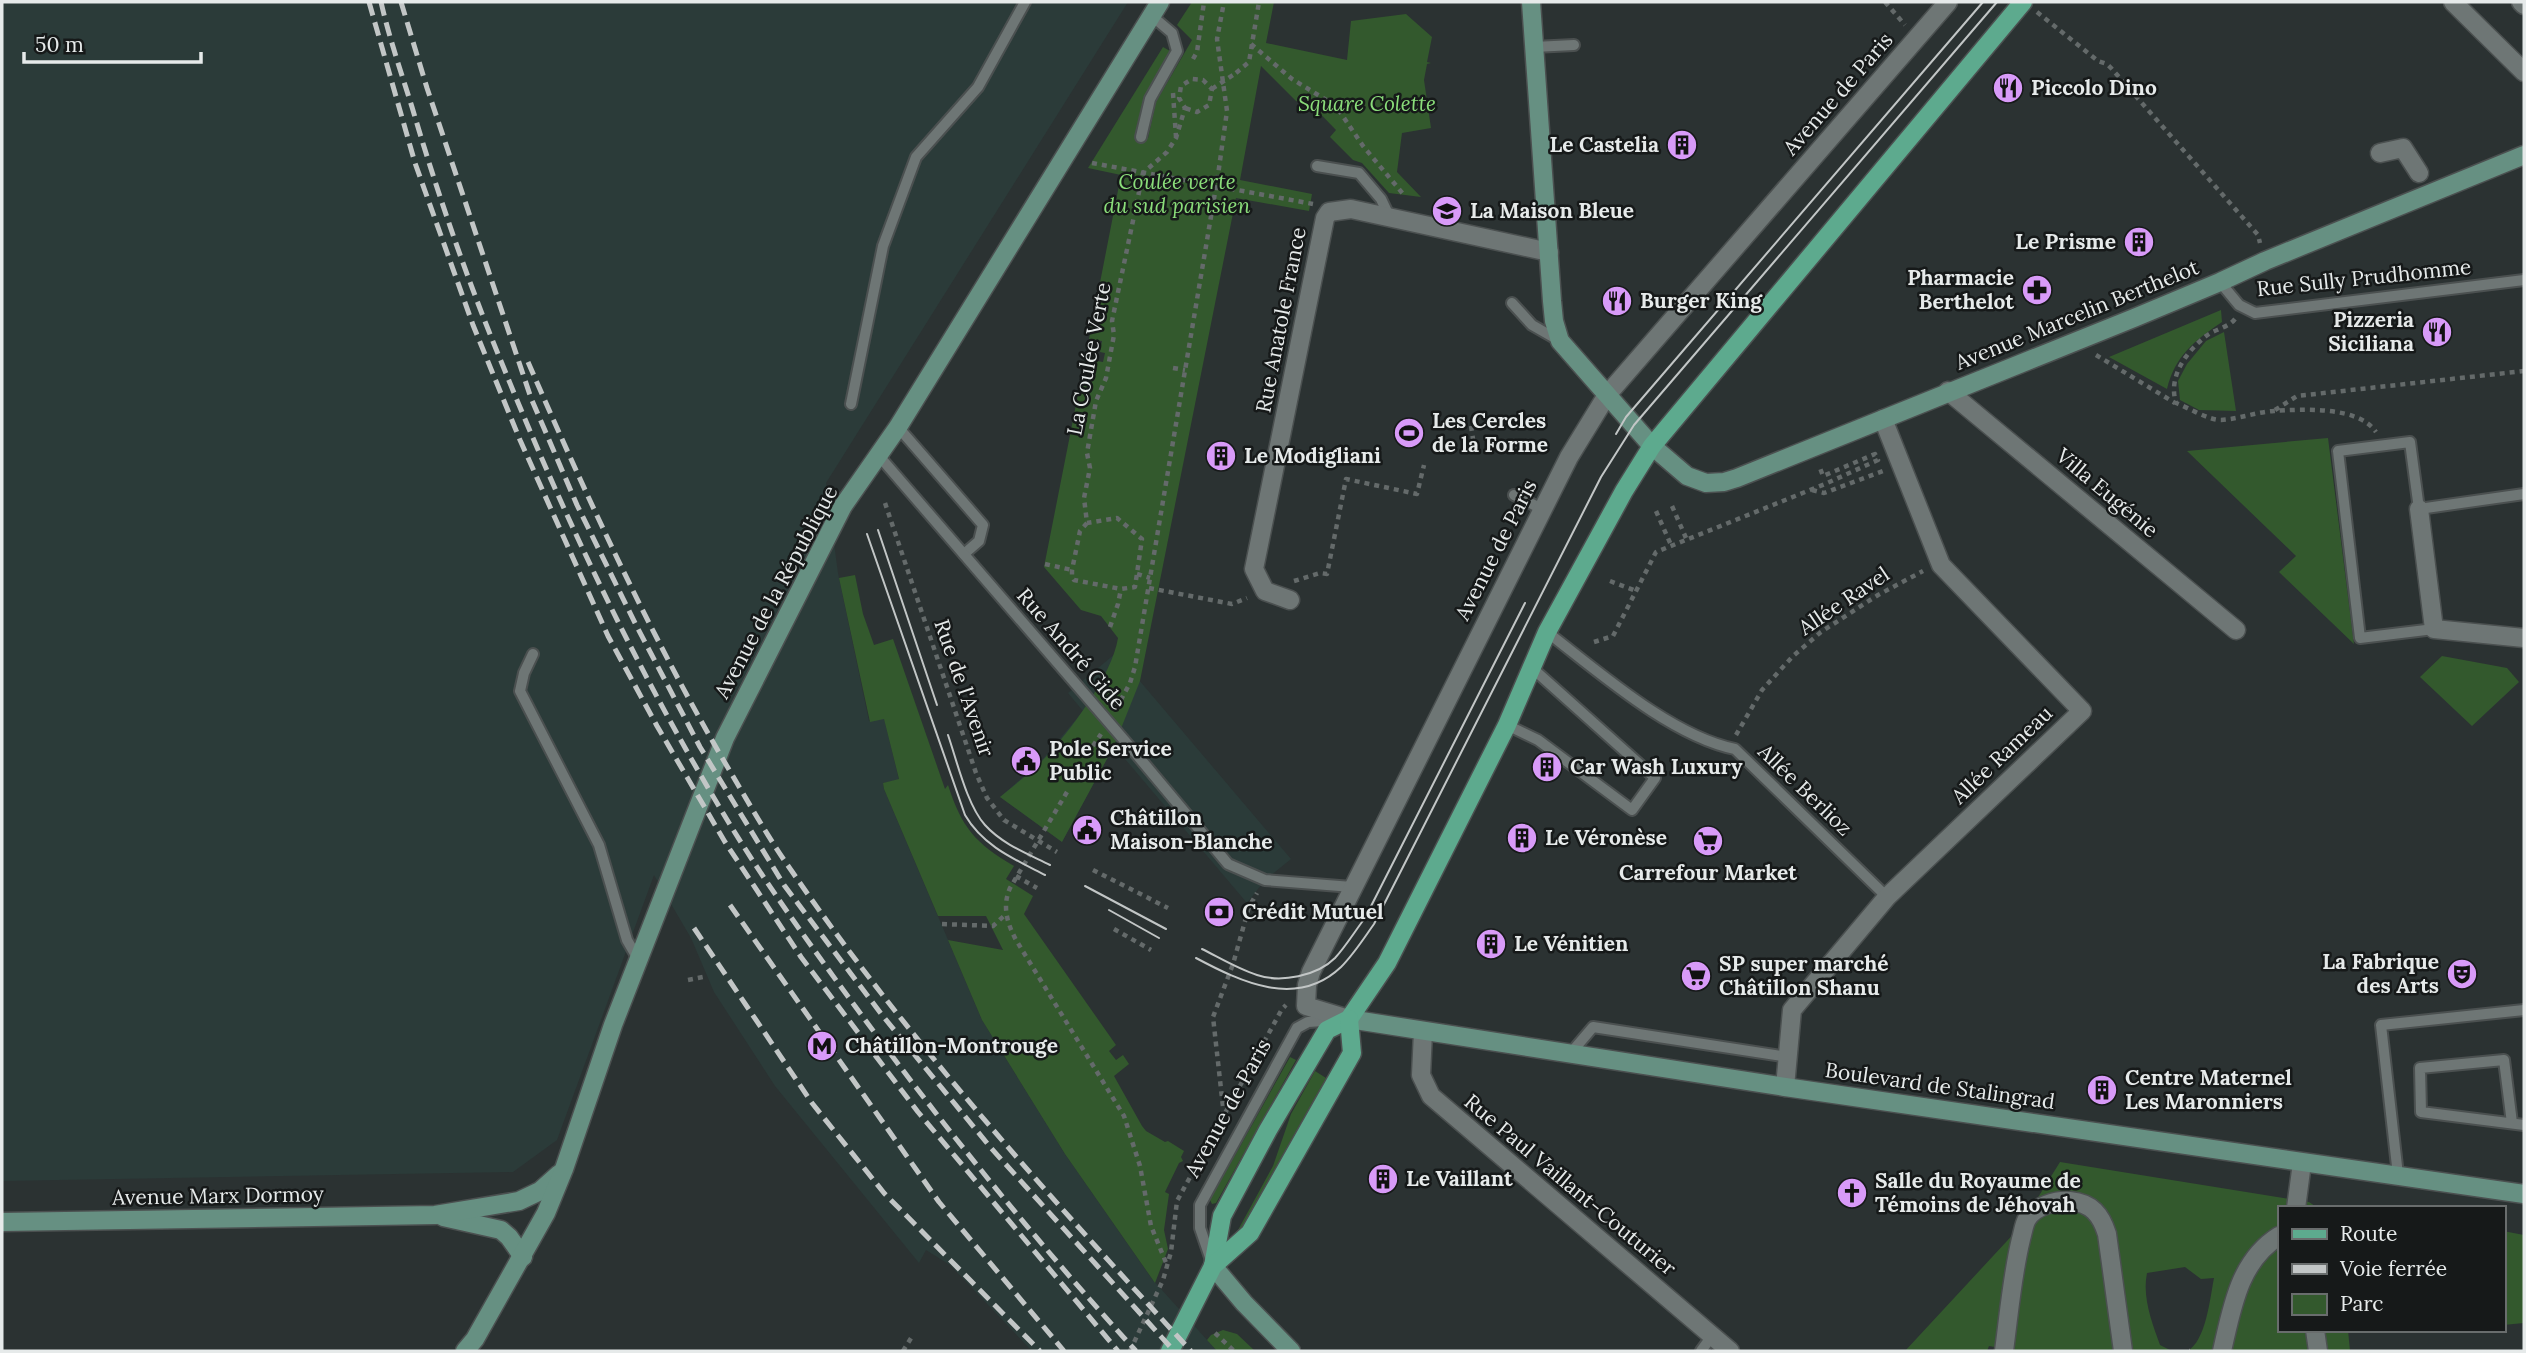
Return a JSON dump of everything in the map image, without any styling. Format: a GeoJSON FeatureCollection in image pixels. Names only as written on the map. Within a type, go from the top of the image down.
{"type":"FeatureCollection","features":[{"type":"Feature","properties":{"kind":"main road"},"geometry":{"type":"LineString","coordinates":[[1531,2],[1554,321],[1560,341]]}},
{"type":"Feature","properties":{"kind":"main road"},"geometry":{"type":"LineString","coordinates":[[1170,1351],[1213,1266],[1222,1216],[1268,1130],[1327,1030],[1349,1019],[1387,963],[1507,725],[1547,632],[1624,491],[1652,446],[2029,6]]}},
{"type":"Feature","properties":{"kind":"main road","name":"Avenue de la République"},"geometry":{"type":"LineString","coordinates":[[465,1351],[475,1339],[546,1213],[638,959],[725,738],[843,506],[880,457],[1156,9]]}},
{"type":"Feature","properties":{"kind":"main road","name":"Avenue Marcelin Berthelot"},"geometry":{"type":"LineString","coordinates":[[1560,341],[1652,446],[1687,477],[1706,483],[1724,482],[2220,282],[2524,155]]}},
{"type":"Feature","properties":{"kind":"main road"},"geometry":{"type":"LineString","coordinates":[[1213,1266],[1250,1233],[1352,1052],[1349,1019]]}},
{"type":"Feature","properties":{"kind":"main road","name":"Boulevard de Stalingrad"},"geometry":{"type":"LineString","coordinates":[[1349,1019],[1785,1087],[2524,1194]]}},
{"type":"Feature","properties":{"kind":"main road","name":"Avenue Marx Dormoy"},"geometry":{"type":"LineString","coordinates":[[2,1222],[435,1215],[519,1200],[540,1191],[564,1169]]}},
{"type":"Feature","properties":{"kind":"main road","name":"Avenue Marx Dormoy"},"geometry":{"type":"LineString","coordinates":[[435,1215],[501,1230],[523,1257]]}},
{"type":"Feature","properties":{"kind":"main road"},"geometry":{"type":"LineString","coordinates":[[1213,1266],[1244,1303],[1291,1351]]}},
{"type":"Feature","properties":{"kind":"street","name":"Avenue de Paris"},"geometry":{"type":"LineString","coordinates":[[1349,1019],[1306,1006],[1311,972],[1569,457],[1607,395],[1948,2]]}},
{"type":"Feature","properties":{"kind":"street"},"geometry":{"type":"LineString","coordinates":[[2453,2],[2524,72]]}},
{"type":"Feature","properties":{"kind":"street"},"geometry":{"type":"LineString","coordinates":[[2379,153],[2403,148],[2419,173]]}},
{"type":"Feature","properties":{"kind":"street","name":"Rue Anatole France"},"geometry":{"type":"LineString","coordinates":[[1265,591],[1254,569],[1325,218],[1329,212],[1351,209],[1549,252]]}},
{"type":"Feature","properties":{"kind":"street","name":"Villa Eugénie"},"geometry":{"type":"LineString","coordinates":[[1948,391],[2236,630]]}},
{"type":"Feature","properties":{"kind":"street","name":"Allée Rameau"},"geometry":{"type":"LineString","coordinates":[[1785,1087],[1792,1010],[1887,897],[2081,711],[1941,565],[1883,419]]}},
{"type":"Feature","properties":{"kind":"street"},"geometry":{"type":"LineString","coordinates":[[2419,509],[2434,629],[2524,637]]}},
{"type":"Feature","properties":{"kind":"street"},"geometry":{"type":"LineString","coordinates":[[1265,591],[1290,600]]}},
{"type":"Feature","properties":{"kind":"street","name":"Rue Paul Vaillant-Couturier"},"geometry":{"type":"LineString","coordinates":[[1423,1032],[1421,1075],[1431,1096],[1730,1351]]}},
{"type":"Feature","properties":{"kind":"street"},"geometry":{"type":"LineString","coordinates":[[2296,1206],[2302,1163]]}},
{"type":"Feature","properties":{"kind":"street"},"geometry":{"type":"LineString","coordinates":[[2004,1351],[2016,1261],[2026,1220],[2033,1211],[2065,1201],[2082,1202],[2102,1219],[2107,1234],[2123,1351]]}},
{"type":"Feature","properties":{"kind":"street"},"geometry":{"type":"LineString","coordinates":[[2222,1351],[2234,1297],[2241,1280],[2252,1261],[2267,1244],[2278,1237]]}},
{"type":"Feature","properties":{"kind":"street"},"geometry":{"type":"LineString","coordinates":[[2315,1332],[2318,1351]]}},
{"type":"Feature","properties":{"kind":"lane"},"geometry":{"type":"LineString","coordinates":[[851,404],[883,246],[916,157],[978,87],[1025,2]]}},
{"type":"Feature","properties":{"kind":"lane"},"geometry":{"type":"LineString","coordinates":[[1142,137],[1150,99],[1177,51],[1172,33],[1156,9]]}},
{"type":"Feature","properties":{"kind":"lane"},"geometry":{"type":"LineString","coordinates":[[1534,47],[1574,45]]}},
{"type":"Feature","properties":{"kind":"lane"},"geometry":{"type":"LineString","coordinates":[[1317,166],[1359,173],[1381,199],[1390,218]]}},
{"type":"Feature","properties":{"kind":"lane"},"geometry":{"type":"LineString","coordinates":[[2419,173],[2428,195]]}},
{"type":"Feature","properties":{"kind":"lane","name":"Rue Sully Prudhomme"},"geometry":{"type":"LineString","coordinates":[[2220,282],[2239,305],[2255,313],[2524,280]]}},
{"type":"Feature","properties":{"kind":"lane"},"geometry":{"type":"LineString","coordinates":[[1512,303],[1532,325],[1560,341]]}},
{"type":"Feature","properties":{"kind":"lane"},"geometry":{"type":"LineString","coordinates":[[898,427],[983,525],[979,541],[964,554]]}},
{"type":"Feature","properties":{"kind":"lane"},"geometry":{"type":"LineString","coordinates":[[2434,629],[2360,638],[2338,451],[2410,442],[2419,509],[2524,494]]}},
{"type":"Feature","properties":{"kind":"lane","name":"Rue André Gide"},"geometry":{"type":"LineString","coordinates":[[880,457],[1228,864],[1265,880],[1352,887]]}},
{"type":"Feature","properties":{"kind":"lane"},"geometry":{"type":"LineString","coordinates":[[1514,495],[1542,509]]}},
{"type":"Feature","properties":{"kind":"lane","name":"Allée Berlioz"},"geometry":{"type":"LineString","coordinates":[[1547,632],[1651,710],[1713,744],[1735,749],[1887,897]]}},
{"type":"Feature","properties":{"kind":"lane"},"geometry":{"type":"LineString","coordinates":[[533,654],[524,673],[520,691],[599,845],[627,940],[638,959]]}},
{"type":"Feature","properties":{"kind":"lane"},"geometry":{"type":"LineString","coordinates":[[1507,725],[1538,740],[1632,810],[1655,778],[1531,667]]}},
{"type":"Feature","properties":{"kind":"lane"},"geometry":{"type":"LineString","coordinates":[[2398,1175],[2381,1025],[2524,1010]]}},
{"type":"Feature","properties":{"kind":"lane","name":"Avenue de Paris"},"geometry":{"type":"LineString","coordinates":[[1213,1266],[1200,1228],[1200,1205],[1230,1149],[1297,1028],[1308,1022],[1349,1019]]}},
{"type":"Feature","properties":{"kind":"lane"},"geometry":{"type":"LineString","coordinates":[[1570,1054],[1593,1027],[1788,1057]]}},
{"type":"Feature","properties":{"kind":"lane"},"geometry":{"type":"LineString","coordinates":[[2512,1123],[2504,1060],[2420,1068],[2421,1112],[2524,1125]]}},
{"type":"Feature","properties":{"kind":"lane"},"geometry":{"type":"LineString","coordinates":[[1701,1351],[1712,1336]]}},
{"type":"Feature","properties":{"kind":"path"},"geometry":{"type":"LineString","coordinates":[[1109,722],[1130,683],[1135,667],[1216,185],[1227,111],[1217,39],[1224,2]]}},
{"type":"Feature","properties":{"kind":"path"},"geometry":{"type":"LineString","coordinates":[[1212,89],[1203,80],[1192,79],[1181,86],[1179,98],[1185,108],[1197,112],[1209,105],[1212,89],[1249,62],[1259,2]]}},
{"type":"Feature","properties":{"kind":"path"},"geometry":{"type":"LineString","coordinates":[[1885,2],[1916,37]]}},
{"type":"Feature","properties":{"kind":"path"},"geometry":{"type":"LineString","coordinates":[[2029,6],[2112,69],[2258,235],[2265,261]]}},
{"type":"Feature","properties":{"kind":"path"},"geometry":{"type":"LineString","coordinates":[[1251,44],[1292,79],[1336,106],[1363,146],[1404,195]]}},
{"type":"Feature","properties":{"kind":"path"},"geometry":{"type":"LineString","coordinates":[[1143,173],[1167,152],[1176,138],[1185,108]]}},
{"type":"Feature","properties":{"kind":"path"},"geometry":{"type":"LineString","coordinates":[[1092,163],[1321,205],[1329,212]]}},
{"type":"Feature","properties":{"kind":"path","name":"La Coulée Verte"},"geometry":{"type":"LineString","coordinates":[[1087,523],[1084,498],[1090,468],[1087,453],[1096,401],[1112,360],[1112,321],[1143,173]]}},
{"type":"Feature","properties":{"kind":"path"},"geometry":{"type":"LineString","coordinates":[[2176,403],[2172,391],[2174,377],[2180,366],[2206,336],[2231,325],[2244,308]]}},
{"type":"Feature","properties":{"kind":"path"},"geometry":{"type":"LineString","coordinates":[[2077,340],[2100,358],[2176,403],[2218,420],[2274,411],[2339,412],[2355,416],[2372,426],[2384,445]]}},
{"type":"Feature","properties":{"kind":"path"},"geometry":{"type":"LineString","coordinates":[[1173,368],[1185,370]]}},
{"type":"Feature","properties":{"kind":"path"},"geometry":{"type":"LineString","coordinates":[[2274,411],[2297,396],[2524,371]]}},
{"type":"Feature","properties":{"kind":"path"},"geometry":{"type":"LineString","coordinates":[[1471,426],[1473,439]]}},
{"type":"Feature","properties":{"kind":"path"},"geometry":{"type":"LineString","coordinates":[[1594,642],[1613,636],[1656,552],[1878,460],[1875,454],[1823,476],[1820,468]]}},
{"type":"Feature","properties":{"kind":"path"},"geometry":{"type":"LineString","coordinates":[[1149,588],[1232,604],[1320,573],[1327,574],[1346,479],[1417,494],[1424,465]]}},
{"type":"Feature","properties":{"kind":"path"},"geometry":{"type":"LineString","coordinates":[[1810,490],[1824,493],[1889,469]]}},
{"type":"Feature","properties":{"kind":"path","name":"Rue de l'Avenir"},"geometry":{"type":"LineString","coordinates":[[885,503],[976,773],[987,798],[1004,820],[1057,852]]}},
{"type":"Feature","properties":{"kind":"path"},"geometry":{"type":"LineString","coordinates":[[1672,506],[1686,538]]}},
{"type":"Feature","properties":{"kind":"path"},"geometry":{"type":"LineString","coordinates":[[1656,511],[1671,545]]}},
{"type":"Feature","properties":{"kind":"path"},"geometry":{"type":"LineString","coordinates":[[1117,518],[1142,539],[1135,587],[1121,589],[1074,580],[1072,570],[1080,531],[1087,523],[1117,518]]}},
{"type":"Feature","properties":{"kind":"path"},"geometry":{"type":"LineString","coordinates":[[1045,564],[1072,570]]}},
{"type":"Feature","properties":{"kind":"path","name":"Allée Ravel"},"geometry":{"type":"LineString","coordinates":[[1735,749],[1735,736],[1762,690],[1793,656],[1821,632],[1878,595],[1915,573],[1941,565]]}},
{"type":"Feature","properties":{"kind":"path"},"geometry":{"type":"LineString","coordinates":[[1136,575],[1150,578]]}},
{"type":"Feature","properties":{"kind":"path"},"geometry":{"type":"LineString","coordinates":[[1610,581],[1636,591]]}},
{"type":"Feature","properties":{"kind":"path"},"geometry":{"type":"LineString","coordinates":[[1110,627],[1121,589]]}},
{"type":"Feature","properties":{"kind":"path"},"geometry":{"type":"LineString","coordinates":[[1067,792],[1007,894],[1006,915],[1016,940],[1124,1116],[1140,1166],[1152,1226],[1167,1265],[1163,1280],[1130,1351]]}},
{"type":"Feature","properties":{"kind":"path"},"geometry":{"type":"LineString","coordinates":[[1093,870],[1168,908]]}},
{"type":"Feature","properties":{"kind":"path"},"geometry":{"type":"LineString","coordinates":[[1016,876],[1037,888]]}},
{"type":"Feature","properties":{"kind":"path","name":"Avenue de Paris"},"geometry":{"type":"LineString","coordinates":[[1265,880],[1249,906],[1233,964],[1213,1017],[1224,1117],[1282,1009]]}},
{"type":"Feature","properties":{"kind":"path"},"geometry":{"type":"LineString","coordinates":[[942,924],[993,926],[1006,915]]}},
{"type":"Feature","properties":{"kind":"path"},"geometry":{"type":"LineString","coordinates":[[1114,929],[1151,950]]}},
{"type":"Feature","properties":{"kind":"path"},"geometry":{"type":"LineString","coordinates":[[688,980],[704,977]]}},
{"type":"Feature","properties":{"kind":"path"},"geometry":{"type":"LineString","coordinates":[[1215,1333],[1234,1351]]}},
{"type":"Feature","properties":{"kind":"path"},"geometry":{"type":"LineString","coordinates":[[903,1351],[914,1335]]}},
{"type":"Feature","properties":{"kind":"shaded area"},"geometry":{"type":"Polygon","coordinates":[[[2,2],[1128,2],[826,483],[838,573],[869,721],[884,718],[899,780],[883,783],[884,789],[982,1020],[1065,1154],[1152,1279],[1217,1351],[1032,1351],[950,1265],[926,1250],[919,1263],[775,1086],[714,992],[691,938],[654,875],[557,1140],[513,1172],[2,1181],[2,2]]]}},
{"type":"Feature","properties":{"kind":"shaded area"},"geometry":{"type":"Polygon","coordinates":[[[1116,653],[1291,859],[1265,880],[1247,903],[1114,746],[1062,842],[1000,797],[1041,761],[1083,711],[1068,693],[1116,653]]]}},
{"type":"Feature","properties":{"kind":"green space","name":"Coulée verte du sud parisien"},"geometry":{"type":"Polygon","coordinates":[[[1192,2],[1274,2],[1266,43],[1347,60],[1351,21],[1406,14],[1432,37],[1427,62],[1431,63],[1427,64],[1424,80],[1431,128],[1402,133],[1397,172],[1421,197],[1389,193],[1362,163],[1353,160],[1330,137],[1336,130],[1305,98],[1300,102],[1296,101],[1261,66],[1240,180],[1312,194],[1309,211],[1236,198],[1140,681],[1114,746],[1062,842],[1000,797],[1042,761],[1076,720],[1107,669],[1118,638],[1101,616],[1081,610],[1044,567],[1085,359],[1103,362],[1105,353],[1100,352],[1102,341],[1089,339],[1121,175],[1088,168],[1163,47],[1170,51],[1144,97],[1135,135],[1148,138],[1156,102],[1192,40],[1177,25],[1192,2]]]}},
{"type":"Feature","properties":{"kind":"green space"},"geometry":{"type":"Polygon","coordinates":[[[2221,310],[2222,322],[2187,350],[2175,367],[2167,389],[2109,357],[2221,310]]]}},
{"type":"Feature","properties":{"kind":"green space"},"geometry":{"type":"Polygon","coordinates":[[[2224,332],[2236,411],[2199,410],[2180,400],[2178,381],[2187,364],[2206,341],[2224,332]]]}},
{"type":"Feature","properties":{"kind":"green space"},"geometry":{"type":"Polygon","coordinates":[[[2328,438],[2354,644],[2279,572],[2296,556],[2187,451],[2328,438]]]}},
{"type":"Feature","properties":{"kind":"green space"},"geometry":{"type":"Polygon","coordinates":[[[855,575],[863,614],[874,645],[893,639],[945,789],[948,785],[959,813],[980,842],[1014,866],[1006,879],[1033,896],[1024,914],[1116,1045],[1109,1051],[1116,1060],[1123,1055],[1129,1064],[1114,1076],[1142,1126],[1146,1131],[1184,1151],[1181,1157],[1183,1161],[1179,1163],[1165,1192],[1169,1194],[1164,1230],[1168,1249],[1155,1283],[1065,1154],[982,1020],[948,940],[1003,950],[986,916],[938,916],[884,789],[883,783],[899,779],[884,719],[870,722],[839,578],[855,575]]]}},
{"type":"Feature","properties":{"kind":"green space"},"geometry":{"type":"Polygon","coordinates":[[[2442,656],[2507,668],[2519,682],[2472,726],[2420,677],[2442,656]]]}},
{"type":"Feature","properties":{"kind":"green space"},"geometry":{"type":"Polygon","coordinates":[[[1290,1057],[1296,1060],[1216,1203],[1212,1204],[1210,1200],[1290,1057]]]}},
{"type":"Feature","properties":{"kind":"green space"},"geometry":{"type":"Polygon","coordinates":[[[1315,1071],[1326,1078],[1232,1241],[1273,1166],[1291,1114],[1315,1071]]]}},
{"type":"Feature","properties":{"kind":"green space"},"geometry":{"type":"Polygon","coordinates":[[[2060,1162],[2309,1202],[2315,1206],[2278,1206],[2278,1332],[2348,1332],[2350,1351],[2187,1351],[2199,1339],[2203,1329],[2214,1278],[2201,1279],[2185,1267],[2147,1273],[2147,1301],[2154,1328],[2160,1345],[2172,1351],[2017,1351],[1989,1346],[1987,1351],[1905,1351],[2019,1228],[2060,1162]]]}},
{"type":"Feature","properties":{"kind":"green space"},"geometry":{"type":"Polygon","coordinates":[[[2505,1231],[2524,1235],[2524,1323],[2505,1325],[2505,1231]]]}},
{"type":"Feature","properties":{"kind":"green space"},"geometry":{"type":"Polygon","coordinates":[[[1223,1330],[1237,1334],[1255,1351],[1217,1351],[1207,1340],[1211,1335],[1223,1330]]]}},
{"type":"Feature","properties":{"kind":"tram line"},"geometry":{"type":"LineString","coordinates":[[1616,434],[1626,417],[1983,2]]}},
{"type":"Feature","properties":{"kind":"tram line"},"geometry":{"type":"LineString","coordinates":[[1196,958],[1250,982],[1288,989],[1306,987],[1324,980],[1350,957],[1374,924],[1601,477],[1634,425],[1997,2]]}},
{"type":"Feature","properties":{"kind":"tram line"},"geometry":{"type":"LineString","coordinates":[[878,530],[937,705]]}},
{"type":"Feature","properties":{"kind":"tram line"},"geometry":{"type":"LineString","coordinates":[[867,534],[965,815],[972,826],[990,843],[1045,875]]}},
{"type":"Feature","properties":{"kind":"tram line"},"geometry":{"type":"LineString","coordinates":[[1202,949],[1250,973],[1277,978],[1309,973],[1335,958],[1365,918],[1525,603]]}},
{"type":"Feature","properties":{"kind":"tram line"},"geometry":{"type":"LineString","coordinates":[[948,735],[968,795],[985,825],[1007,843],[1050,865]]}},
{"type":"Feature","properties":{"kind":"tram line"},"geometry":{"type":"LineString","coordinates":[[1085,886],[1166,929]]}},
{"type":"Feature","properties":{"kind":"tram line"},"geometry":{"type":"LineString","coordinates":[[1109,910],[1159,938]]}},
{"type":"Feature","properties":{"kind":"railway"},"geometry":{"type":"LineString","coordinates":[[369,2],[415,163],[473,325],[520,440],[608,636],[657,726],[725,842],[801,957],[918,1112],[1118,1351]]}},
{"type":"Feature","properties":{"kind":"railway"},"geometry":{"type":"LineString","coordinates":[[381,2],[443,205],[503,366],[579,542],[666,713],[729,823],[777,897],[895,1060],[1029,1229],[1136,1351]]}},
{"type":"Feature","properties":{"kind":"railway"},"geometry":{"type":"LineString","coordinates":[[401,2],[427,88],[531,398],[577,505],[700,747],[784,885],[882,1015],[991,1148],[1174,1351]]}},
{"type":"Feature","properties":{"kind":"railway"},"geometry":{"type":"LineString","coordinates":[[528,362],[598,519],[675,673],[783,858],[836,934],[932,1057],[982,1117],[1191,1351]]}},
{"type":"Feature","properties":{"kind":"railway"},"geometry":{"type":"LineString","coordinates":[[730,905],[939,1202],[1064,1351]]}},
{"type":"Feature","properties":{"kind":"railway"},"geometry":{"type":"LineString","coordinates":[[694,928],[812,1103],[884,1193],[1040,1351]]}},
{"type":"Feature","properties":{"kind":"place","name":"Piccolo Dino"},"geometry":{"type":"Point","coordinates":[2008,88]}},
{"type":"Feature","properties":{"kind":"place","name":"Le Castelia"},"geometry":{"type":"Point","coordinates":[1682,145]}},
{"type":"Feature","properties":{"kind":"place","name":"La Maison Bleue"},"geometry":{"type":"Point","coordinates":[1447,211]}},
{"type":"Feature","properties":{"kind":"place","name":"Le Prisme"},"geometry":{"type":"Point","coordinates":[2139,242]}},
{"type":"Feature","properties":{"kind":"place","name":"Pharmacie Berthelot"},"geometry":{"type":"Point","coordinates":[2037,290]}},
{"type":"Feature","properties":{"kind":"place","name":"Burger King"},"geometry":{"type":"Point","coordinates":[1617,301]}},
{"type":"Feature","properties":{"kind":"place","name":"Pizzeria Siciliana"},"geometry":{"type":"Point","coordinates":[2437,332]}},
{"type":"Feature","properties":{"kind":"place","name":"Les Cercles de la Forme"},"geometry":{"type":"Point","coordinates":[1409,433]}},
{"type":"Feature","properties":{"kind":"place","name":"Le Modigliani"},"geometry":{"type":"Point","coordinates":[1221,456]}},
{"type":"Feature","properties":{"kind":"place","name":"Pole Service Public"},"geometry":{"type":"Point","coordinates":[1026,761]}},
{"type":"Feature","properties":{"kind":"place","name":"Car Wash Luxury"},"geometry":{"type":"Point","coordinates":[1547,767]}},
{"type":"Feature","properties":{"kind":"place","name":"Châtillon Maison-Blanche"},"geometry":{"type":"Point","coordinates":[1087,830]}},
{"type":"Feature","properties":{"kind":"place","name":"Le Véronèse"},"geometry":{"type":"Point","coordinates":[1522,838]}},
{"type":"Feature","properties":{"kind":"place","name":"Carrefour Market"},"geometry":{"type":"Point","coordinates":[1708,841]}},
{"type":"Feature","properties":{"kind":"place","name":"Crédit Mutuel"},"geometry":{"type":"Point","coordinates":[1219,912]}},
{"type":"Feature","properties":{"kind":"place","name":"Le Vénitien"},"geometry":{"type":"Point","coordinates":[1491,944]}},
{"type":"Feature","properties":{"kind":"place","name":"La Fabrique des Arts"},"geometry":{"type":"Point","coordinates":[2462,974]}},
{"type":"Feature","properties":{"kind":"place","name":"SP super marché Châtillon Shanu"},"geometry":{"type":"Point","coordinates":[1696,976]}},
{"type":"Feature","properties":{"kind":"place","name":"Châtillon-Montrouge"},"geometry":{"type":"Point","coordinates":[822,1046]}},
{"type":"Feature","properties":{"kind":"place","name":"Centre Maternel Les Maronniers"},"geometry":{"type":"Point","coordinates":[2102,1090]}},
{"type":"Feature","properties":{"kind":"place","name":"Le Vaillant"},"geometry":{"type":"Point","coordinates":[1383,1179]}},
{"type":"Feature","properties":{"kind":"place","name":"Salle du Royaume de Témoins de Jéhovah"},"geometry":{"type":"Point","coordinates":[1852,1193]}},
{"type":"Feature","properties":{"kind":"park label","name":"Square Colette"},"geometry":{"type":"Point","coordinates":[1367,104]}}]}
